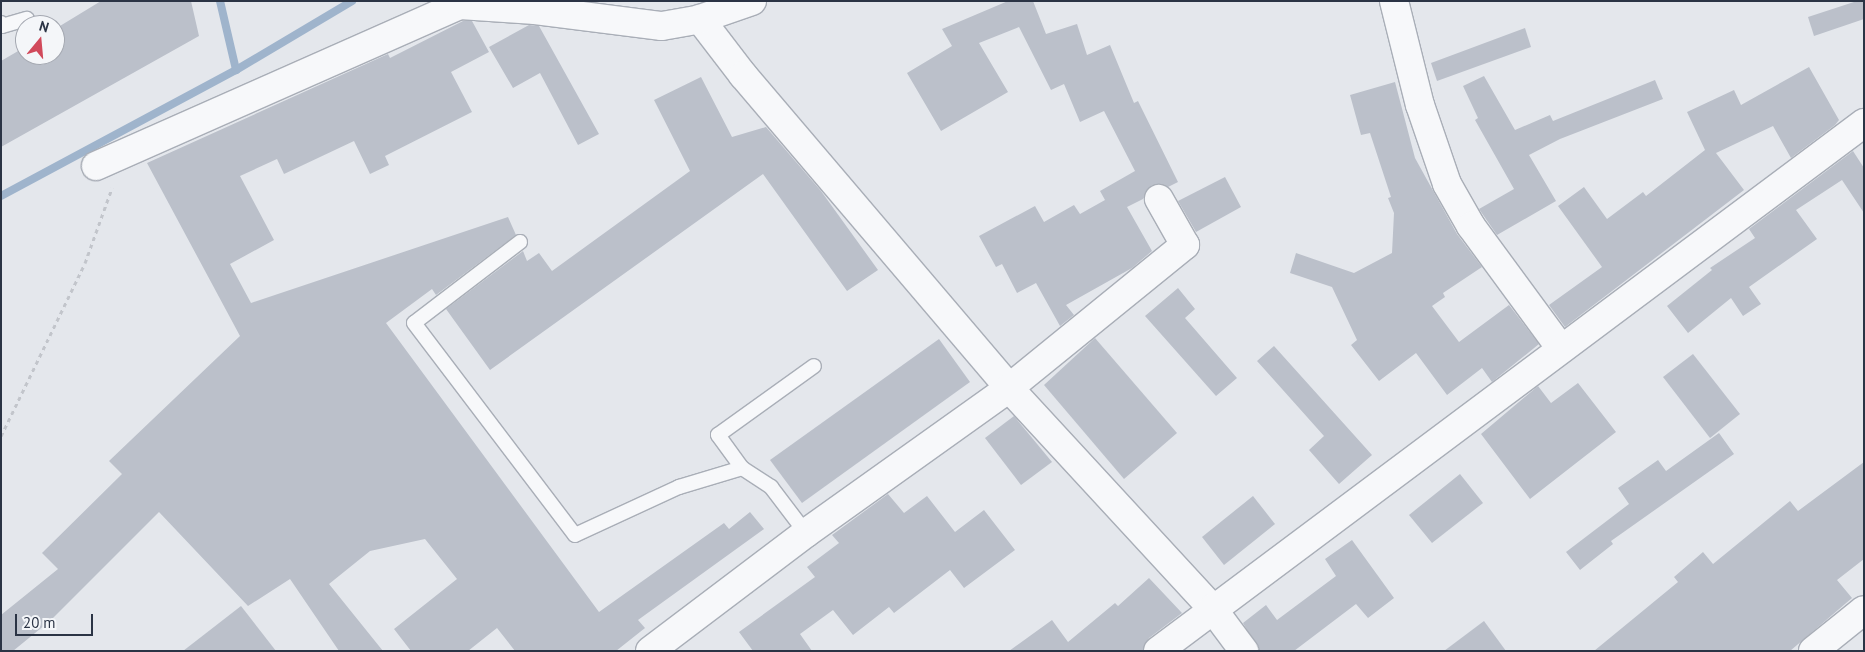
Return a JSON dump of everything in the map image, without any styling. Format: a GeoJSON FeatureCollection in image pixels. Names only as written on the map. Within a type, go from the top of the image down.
{"type":"FeatureCollection","features":[{"type":"Feature","properties":{"kind":"street"},"geometry":{"type":"LineString","coordinates":[[96,166],[460,5],[534,6],[662,26],[700,19],[752,1]]}},
{"type":"Feature","properties":{"kind":"street"},"geometry":{"type":"LineString","coordinates":[[1394,1],[1420,105],[1447,184],[1471,226],[1560,347]]}},
{"type":"Feature","properties":{"kind":"street"},"geometry":{"type":"LineString","coordinates":[[700,19],[743,75],[1009,388],[1212,608],[1244,651]]}},
{"type":"Feature","properties":{"kind":"street"},"geometry":{"type":"LineString","coordinates":[[1158,651],[1212,608],[1560,347],[1864,123]]}},
{"type":"Feature","properties":{"kind":"street"},"geometry":{"type":"LineString","coordinates":[[650,651],[806,533],[1009,388],[1185,245],[1159,199]]}},
{"type":"Feature","properties":{"kind":"street"},"geometry":{"type":"LineString","coordinates":[[1813,651],[1864,610]]}},
{"type":"Feature","properties":{"kind":"lane"},"geometry":{"type":"LineString","coordinates":[[1,23],[2,26],[15,22]]}},
{"type":"Feature","properties":{"kind":"lane"},"geometry":{"type":"LineString","coordinates":[[520,242],[414,323],[575,534],[679,487],[742,468]]}},
{"type":"Feature","properties":{"kind":"lane"},"geometry":{"type":"LineString","coordinates":[[806,533],[771,487],[742,468],[718,434],[814,366]]}},
{"type":"Feature","properties":{"kind":"path"},"geometry":{"type":"LineString","coordinates":[[1,436],[85,264],[125,154]]}},
{"type":"Feature","properties":{"kind":"building"},"geometry":{"type":"Polygon","coordinates":[[[101,1],[191,1],[199,36],[1,147],[1,61],[15,53],[15,65],[65,65],[65,23],[101,1]]]}},
{"type":"Feature","properties":{"kind":"building"},"geometry":{"type":"Polygon","coordinates":[[[1008,1],[1033,1],[1046,34],[1077,24],[1087,55],[1110,45],[1134,103],[1138,101],[1178,182],[1168,187],[1152,185],[1143,199],[1127,207],[1152,251],[1132,268],[1066,305],[1074,315],[1060,326],[1036,283],[1017,293],[1002,264],[996,267],[979,236],[1035,206],[1044,222],[1074,205],[1080,214],[1105,200],[1100,191],[1135,171],[1104,111],[1080,122],[1064,84],[1051,90],[1019,27],[979,43],[1008,92],[941,131],[907,73],[952,46],[942,29],[1008,1]]]}},
{"type":"Feature","properties":{"kind":"building"},"geometry":{"type":"Polygon","coordinates":[[[1857,1],[1864,1],[1864,19],[1814,36],[1808,17],[1857,1]]]}},
{"type":"Feature","properties":{"kind":"building"},"geometry":{"type":"Polygon","coordinates":[[[463,21],[472,21],[489,52],[451,72],[472,112],[385,156],[389,165],[370,174],[354,141],[284,174],[277,159],[240,176],[274,240],[230,264],[251,303],[508,217],[516,235],[436,295],[432,289],[386,323],[599,612],[724,523],[729,529],[750,512],[764,529],[638,620],[645,628],[616,651],[515,651],[497,628],[468,651],[411,651],[394,629],[457,579],[425,539],[370,551],[329,584],[383,651],[339,651],[290,579],[248,606],[159,512],[51,620],[13,651],[1,651],[1,615],[58,569],[42,553],[122,474],[109,461],[240,336],[147,163],[388,54],[390,58],[463,21]]]}},
{"type":"Feature","properties":{"kind":"building"},"geometry":{"type":"Polygon","coordinates":[[[529,25],[539,26],[599,134],[578,145],[540,73],[513,88],[489,47],[529,25]]]}},
{"type":"Feature","properties":{"kind":"building"},"geometry":{"type":"Polygon","coordinates":[[[1525,28],[1531,47],[1437,81],[1431,63],[1525,28]]]}},
{"type":"Feature","properties":{"kind":"building"},"geometry":{"type":"Polygon","coordinates":[[[1809,67],[1839,120],[1835,125],[1791,158],[1773,126],[1716,153],[1744,190],[1565,327],[1549,305],[1602,267],[1558,206],[1584,187],[1607,219],[1643,192],[1646,196],[1705,150],[1687,112],[1734,90],[1741,105],[1809,67]]]}},
{"type":"Feature","properties":{"kind":"building"},"geometry":{"type":"Polygon","coordinates":[[[1484,76],[1515,130],[1550,115],[1553,121],[1655,80],[1663,99],[1560,139],[1529,155],[1556,201],[1497,235],[1479,209],[1514,189],[1475,120],[1478,118],[1463,86],[1484,76]]]}},
{"type":"Feature","properties":{"kind":"building"},"geometry":{"type":"Polygon","coordinates":[[[701,77],[732,137],[766,127],[821,191],[878,270],[847,291],[763,174],[490,370],[446,309],[523,251],[527,261],[539,253],[552,271],[690,171],[654,100],[701,77]]]}},
{"type":"Feature","properties":{"kind":"building"},"geometry":{"type":"Polygon","coordinates":[[[1395,82],[1415,158],[1457,234],[1482,267],[1443,293],[1445,297],[1432,306],[1459,342],[1509,305],[1539,344],[1492,382],[1482,368],[1447,395],[1416,353],[1379,381],[1351,345],[1357,340],[1332,287],[1290,273],[1296,253],[1354,273],[1392,253],[1394,213],[1388,198],[1391,197],[1370,133],[1361,135],[1350,95],[1395,82]]]}},
{"type":"Feature","properties":{"kind":"building"},"geometry":{"type":"Polygon","coordinates":[[[1853,151],[1864,168],[1864,213],[1842,180],[1796,210],[1817,239],[1749,287],[1761,304],[1743,316],[1731,298],[1688,333],[1667,306],[1712,270],[1710,268],[1755,238],[1749,229],[1853,151]]]}},
{"type":"Feature","properties":{"kind":"building"},"geometry":{"type":"Polygon","coordinates":[[[1225,177],[1241,207],[1196,232],[1178,201],[1225,177]]]}},
{"type":"Feature","properties":{"kind":"building"},"geometry":{"type":"Polygon","coordinates":[[[1178,288],[1195,309],[1185,318],[1237,378],[1216,396],[1145,316],[1178,288]]]}},
{"type":"Feature","properties":{"kind":"building"},"geometry":{"type":"Polygon","coordinates":[[[1095,338],[1177,433],[1124,479],[1044,385],[1095,338]]]}},
{"type":"Feature","properties":{"kind":"building"},"geometry":{"type":"Polygon","coordinates":[[[939,339],[970,382],[802,503],[770,460],[939,339]]]}},
{"type":"Feature","properties":{"kind":"building"},"geometry":{"type":"Polygon","coordinates":[[[1274,346],[1372,455],[1339,484],[1309,450],[1324,436],[1257,361],[1274,346]]]}},
{"type":"Feature","properties":{"kind":"building"},"geometry":{"type":"Polygon","coordinates":[[[1693,354],[1740,414],[1710,438],[1663,377],[1693,354]]]}},
{"type":"Feature","properties":{"kind":"building"},"geometry":{"type":"Polygon","coordinates":[[[1578,383],[1616,432],[1530,499],[1481,434],[1538,386],[1551,403],[1578,383]]]}},
{"type":"Feature","properties":{"kind":"building"},"geometry":{"type":"Polygon","coordinates":[[[1014,416],[1052,462],[1021,485],[985,438],[1014,416]]]}},
{"type":"Feature","properties":{"kind":"building"},"geometry":{"type":"Polygon","coordinates":[[[1719,433],[1734,454],[1611,541],[1613,544],[1580,570],[1566,552],[1629,504],[1618,488],[1658,460],[1666,471],[1719,433]]]}},
{"type":"Feature","properties":{"kind":"building"},"geometry":{"type":"Polygon","coordinates":[[[1864,462],[1864,559],[1837,580],[1852,598],[1790,651],[1594,651],[1678,582],[1674,577],[1703,552],[1713,564],[1790,501],[1798,511],[1864,462]]]}},
{"type":"Feature","properties":{"kind":"building"},"geometry":{"type":"Polygon","coordinates":[[[1460,474],[1483,503],[1432,543],[1409,515],[1460,474]]]}},
{"type":"Feature","properties":{"kind":"building"},"geometry":{"type":"Polygon","coordinates":[[[888,494],[904,513],[927,496],[955,532],[984,510],[1015,550],[964,588],[950,570],[894,613],[889,607],[853,635],[833,610],[800,634],[812,651],[753,651],[739,632],[815,577],[807,567],[839,543],[832,535],[888,494]]]}},
{"type":"Feature","properties":{"kind":"building"},"geometry":{"type":"Polygon","coordinates":[[[1253,496],[1275,524],[1224,565],[1202,537],[1253,496]]]}},
{"type":"Feature","properties":{"kind":"building"},"geometry":{"type":"Polygon","coordinates":[[[1352,540],[1394,598],[1368,618],[1356,604],[1294,651],[1259,651],[1243,623],[1266,605],[1277,620],[1336,576],[1325,559],[1352,540]]]}},
{"type":"Feature","properties":{"kind":"building"},"geometry":{"type":"Polygon","coordinates":[[[1149,578],[1182,613],[1149,638],[1143,651],[1009,651],[1052,620],[1068,642],[1115,603],[1118,606],[1149,578]]]}},
{"type":"Feature","properties":{"kind":"building"},"geometry":{"type":"Polygon","coordinates":[[[241,606],[276,651],[183,651],[241,606]]]}},
{"type":"Feature","properties":{"kind":"building"},"geometry":{"type":"Polygon","coordinates":[[[1484,621],[1506,651],[1444,651],[1484,621]]]}},
{"type":"Feature","properties":{"kind":"waterway"},"geometry":{"type":"LineString","coordinates":[[220,1],[236,70]]}},
{"type":"Feature","properties":{"kind":"waterway"},"geometry":{"type":"LineString","coordinates":[[1,196],[236,70],[352,1]]}}]}
